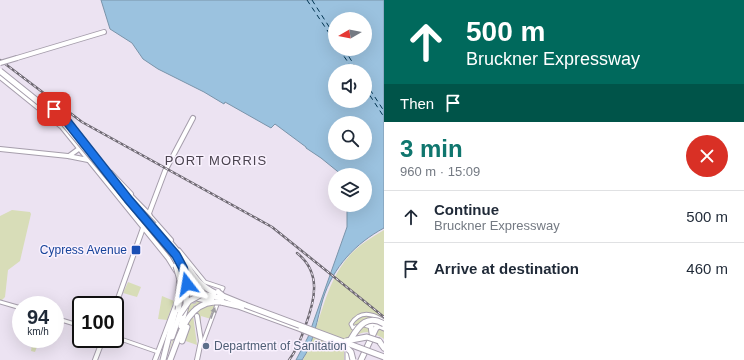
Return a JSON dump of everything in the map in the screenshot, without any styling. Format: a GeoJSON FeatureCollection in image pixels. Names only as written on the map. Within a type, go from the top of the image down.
{"type":"FeatureCollection","features":[{"type":"Feature","properties":{"kind":"highway"},"geometry":{"type":"LineString","coordinates":[[0,70],[62,116],[120,190],[176,255],[183,268],[187,281],[187,295],[184,313],[177,335],[168,352]]}},
{"type":"Feature","properties":{"kind":"highway"},"geometry":{"type":"LineString","coordinates":[[0,70],[61,120],[172,260],[177,269],[182,290],[179,313],[168,345],[168,360]]}},
{"type":"Feature","properties":{"kind":"highway"},"geometry":{"type":"LineString","coordinates":[[103,168],[148,215]]}},
{"type":"Feature","properties":{"kind":"highway"},"geometry":{"type":"LineString","coordinates":[[120,190],[168,241],[196,280],[216,297]]}},
{"type":"Feature","properties":{"kind":"highway"},"geometry":{"type":"LineString","coordinates":[[132,208],[176,260],[188,284],[190,294],[196,298],[223,298]]}},
{"type":"Feature","properties":{"kind":"highway"},"geometry":{"type":"LineString","coordinates":[[179,250],[197,277],[216,297]]}},
{"type":"Feature","properties":{"kind":"highway"},"geometry":{"type":"LineString","coordinates":[[179,313],[188,301],[202,294],[223,298],[346,347],[353,360]]}},
{"type":"Feature","properties":{"kind":"highway"},"geometry":{"type":"LineString","coordinates":[[163,360],[187,319],[199,306],[216,297]]}},
{"type":"Feature","properties":{"kind":"highway"},"geometry":{"type":"LineString","coordinates":[[168,352],[178,299]]}},
{"type":"Feature","properties":{"kind":"highway"},"geometry":{"type":"LineString","coordinates":[[236,304],[245,305],[384,359]]}},
{"type":"Feature","properties":{"kind":"highway"},"geometry":{"type":"LineString","coordinates":[[182,341],[190,320],[199,306]]}},
{"type":"Feature","properties":{"kind":"highway"},"geometry":{"type":"LineString","coordinates":[[348,360],[349,345],[359,326],[366,321],[375,320],[383,327]]}},
{"type":"Feature","properties":{"kind":"highway"},"geometry":{"type":"LineString","coordinates":[[364,324],[372,328],[371,336]]}},
{"type":"Feature","properties":{"kind":"highway"},"geometry":{"type":"LineString","coordinates":[[362,358],[376,327],[383,327]]}},
{"type":"Feature","properties":{"kind":"highway"},"geometry":{"type":"LineString","coordinates":[[301,330],[384,359]]}},
{"type":"Feature","properties":{"kind":"highway"},"geometry":{"type":"LineString","coordinates":[[352,339],[366,334],[374,335],[384,341]]}},
{"type":"Feature","properties":{"kind":"highway"},"geometry":{"type":"LineString","coordinates":[[330,337],[349,342],[363,337],[371,337],[379,341],[384,348]]}},
{"type":"Feature","properties":{"kind":"main road"},"geometry":{"type":"LineString","coordinates":[[0,63],[104,32]]}},
{"type":"Feature","properties":{"kind":"main road"},"geometry":{"type":"LineString","coordinates":[[0,70],[59,115],[72,129],[97,162],[123,184],[179,250]]}},
{"type":"Feature","properties":{"kind":"main road"},"geometry":{"type":"LineString","coordinates":[[0,70],[63,125],[85,149],[120,190],[172,263],[177,274],[179,290],[178,299],[155,360]]}},
{"type":"Feature","properties":{"kind":"main road"},"geometry":{"type":"LineString","coordinates":[[0,78],[63,125],[78,147],[116,194],[176,259],[188,284]]}},
{"type":"Feature","properties":{"kind":"main road"},"geometry":{"type":"LineString","coordinates":[[0,81],[63,125],[72,129]]}},
{"type":"Feature","properties":{"kind":"main road"},"geometry":{"type":"LineString","coordinates":[[34,96],[41,106]]}},
{"type":"Feature","properties":{"kind":"main road"},"geometry":{"type":"LineString","coordinates":[[119,296],[165,171],[193,118]]}},
{"type":"Feature","properties":{"kind":"main road"},"geometry":{"type":"LineString","coordinates":[[78,147],[85,149]]}},
{"type":"Feature","properties":{"kind":"main road"},"geometry":{"type":"LineString","coordinates":[[68,156],[73,154],[78,147]]}},
{"type":"Feature","properties":{"kind":"main road"},"geometry":{"type":"LineString","coordinates":[[0,149],[68,156],[89,161]]}},
{"type":"Feature","properties":{"kind":"main road"},"geometry":{"type":"LineString","coordinates":[[148,215],[158,235]]}},
{"type":"Feature","properties":{"kind":"main road"},"geometry":{"type":"LineString","coordinates":[[145,225],[158,235],[178,259],[188,284]]}},
{"type":"Feature","properties":{"kind":"main road"},"geometry":{"type":"LineString","coordinates":[[196,316],[200,347],[196,360],[198,342],[196,316]]}},
{"type":"Feature","properties":{"kind":"main road"},"geometry":{"type":"LineString","coordinates":[[96,360],[100,348]]}},
{"type":"Feature","properties":{"kind":"street"},"geometry":{"type":"LineString","coordinates":[[179,250],[205,281],[223,288],[200,347]]}},
{"type":"Feature","properties":{"kind":"street"},"geometry":{"type":"LineString","coordinates":[[0,302],[12,305]]}},
{"type":"Feature","properties":{"kind":"street"},"geometry":{"type":"LineString","coordinates":[[383,327],[373,324],[364,324],[353,328],[350,325],[359,316],[371,314],[384,321]]}},
{"type":"Feature","properties":{"kind":"street"},"geometry":{"type":"LineString","coordinates":[[124,340],[158,352]]}},
{"type":"Feature","properties":{"kind":"green space"},"geometry":{"type":"Polygon","coordinates":[[[12,210],[30,212],[31,214],[20,261],[8,270],[5,297],[0,300],[0,216],[12,210]]]}},
{"type":"Feature","properties":{"kind":"green space"},"geometry":{"type":"Polygon","coordinates":[[[384,230],[384,339],[372,333],[362,333],[353,338],[344,347],[344,360],[303,360],[333,280],[340,268],[357,248],[384,230]]]}},
{"type":"Feature","properties":{"kind":"green space"},"geometry":{"type":"Polygon","coordinates":[[[187,273],[199,285],[213,294],[199,292],[200,296],[216,299],[201,298],[195,295],[185,283],[191,281],[187,273]]]}},
{"type":"Feature","properties":{"kind":"green space"},"geometry":{"type":"Polygon","coordinates":[[[128,282],[141,287],[137,297],[123,293],[128,282]]]}},
{"type":"Feature","properties":{"kind":"green space"},"geometry":{"type":"Polygon","coordinates":[[[182,293],[205,303],[199,305],[179,333],[177,332],[167,356],[182,312],[177,310],[182,293]]]}},
{"type":"Feature","properties":{"kind":"green space"},"geometry":{"type":"Polygon","coordinates":[[[162,296],[174,301],[167,320],[158,319],[162,296]]]}},
{"type":"Feature","properties":{"kind":"green space"},"geometry":{"type":"Polygon","coordinates":[[[216,303],[211,319],[201,316],[201,329],[199,315],[194,315],[200,308],[216,303]]]}},
{"type":"Feature","properties":{"kind":"green space"},"geometry":{"type":"Polygon","coordinates":[[[193,315],[197,345],[183,340],[193,315]]]}},
{"type":"Feature","properties":{"kind":"green space"},"geometry":{"type":"Polygon","coordinates":[[[32,348],[37,348],[35,352],[31,351],[32,348]]]}},
{"type":"Feature","properties":{"kind":"water"},"geometry":{"type":"Polygon","coordinates":[[[101,0],[384,0],[384,228],[364,241],[339,266],[327,287],[310,346],[302,360],[296,360],[308,337],[347,227],[347,212],[372,212],[372,168],[333,168],[275,124],[271,128],[225,102],[224,104],[204,92],[158,69],[143,59],[132,43],[110,29],[101,0]]]}},
{"type":"Feature","properties":{"kind":"ferry route"},"geometry":{"type":"LineString","coordinates":[[307,0],[328,32]]}},
{"type":"Feature","properties":{"kind":"ferry route"},"geometry":{"type":"LineString","coordinates":[[312,0],[328,25]]}},
{"type":"Feature","properties":{"kind":"ferry route"},"geometry":{"type":"LineString","coordinates":[[344,56],[349,64]]}},
{"type":"Feature","properties":{"kind":"ferry route"},"geometry":{"type":"LineString","coordinates":[[348,56],[354,64]]}},
{"type":"Feature","properties":{"kind":"ferry route"},"geometry":{"type":"LineString","coordinates":[[372,93],[384,111]]}},
{"type":"Feature","properties":{"kind":"ferry route"},"geometry":{"type":"LineString","coordinates":[[372,99],[384,117]]}},
{"type":"Feature","properties":{"kind":"tunnel"},"geometry":{"type":"LineString","coordinates":[[190,282],[197,316]]}},
{"type":"Feature","properties":{"kind":"railway"},"geometry":{"type":"LineString","coordinates":[[0,60],[82,122],[272,227],[384,317]]}},
{"type":"Feature","properties":{"kind":"railway"},"geometry":{"type":"LineString","coordinates":[[289,360],[300,340],[309,317],[314,287],[310,269],[297,253]]}},
{"type":"Feature","properties":{"kind":"place","name":"Cypress Avenue"},"geometry":{"type":"Point","coordinates":[136,250]}},
{"type":"Feature","properties":{"kind":"place","name":"Department of Sanitation"},"geometry":{"type":"Point","coordinates":[206,346]}},
{"type":"Feature","properties":{"kind":"district","name":"PORT MORRIS"},"geometry":{"type":"Point","coordinates":[216,160]}},
{"type":"Feature","properties":{"kind":"route"},"geometry":{"type":"LineString","coordinates":[[54,109],[65,119],[128,199],[176,255],[183,268],[187,284]]}}]}
